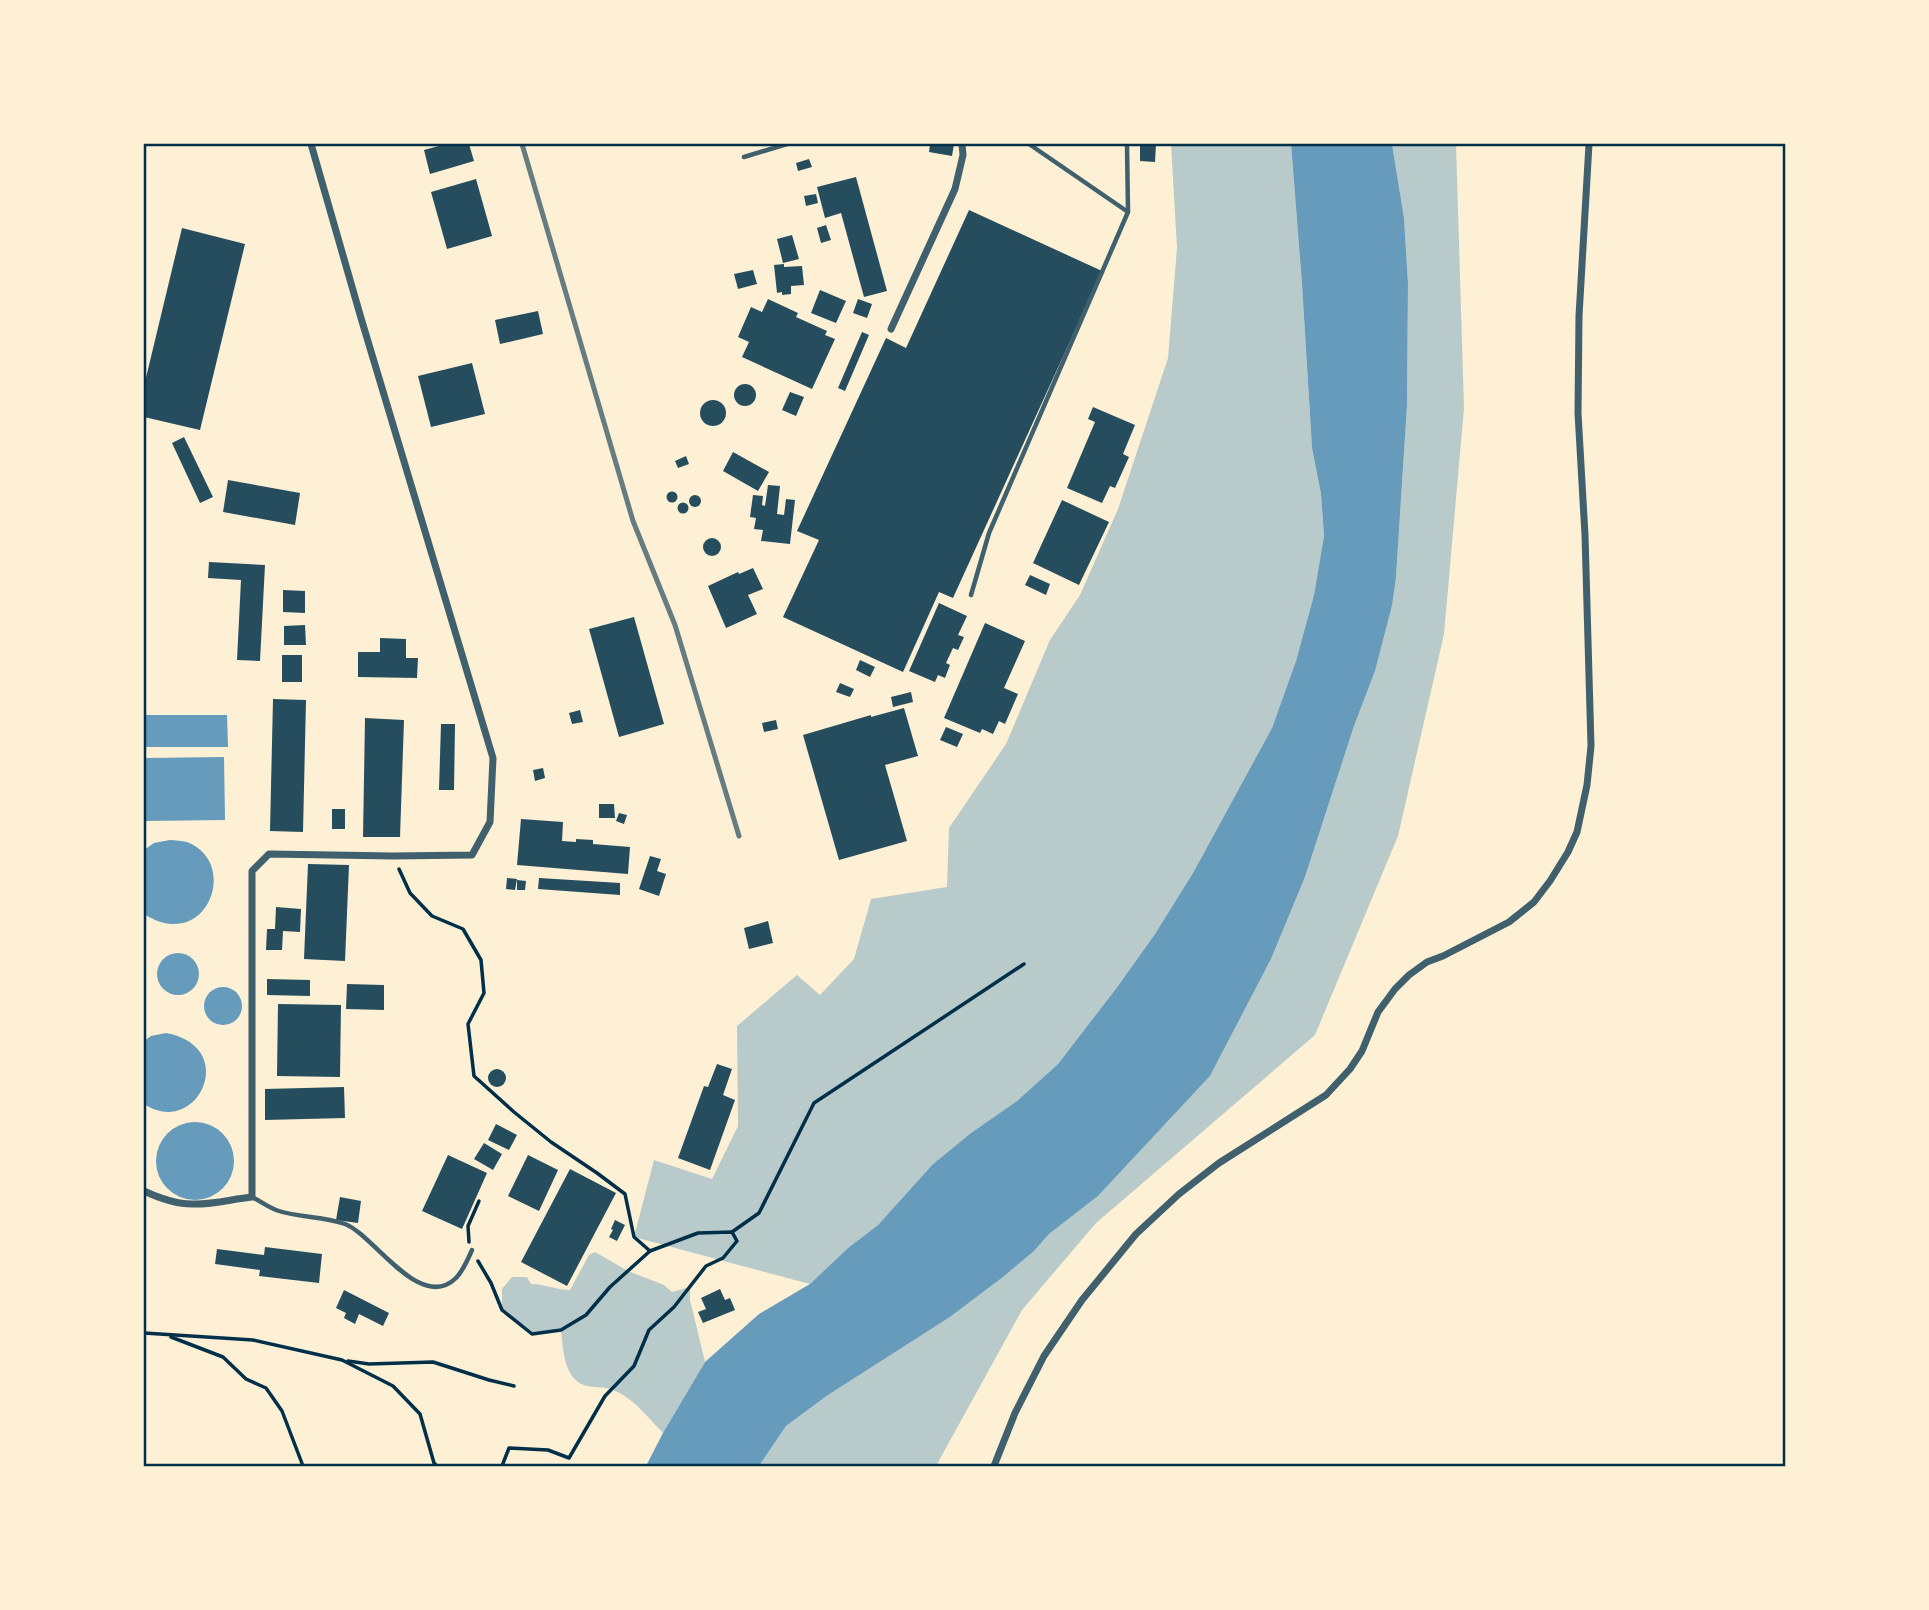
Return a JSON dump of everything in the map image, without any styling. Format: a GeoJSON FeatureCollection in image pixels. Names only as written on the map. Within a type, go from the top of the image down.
{"type":"FeatureCollection","features":[{"type":"Feature","properties":{"kind":"street"},"geometry":{"type":"LineString","coordinates":[[144,1191],[162,1199],[191,1204],[253,1197],[252,871],[269,854],[472,855],[490,822],[493,758],[311,144]]}},
{"type":"Feature","properties":{"kind":"street"},"geometry":{"type":"LineString","coordinates":[[891,329],[955,189],[963,155],[961,144]]}},
{"type":"Feature","properties":{"kind":"street"},"geometry":{"type":"LineString","coordinates":[[993,1466],[1015,1413],[1044,1356],[1082,1300],[1136,1234],[1179,1194],[1219,1163],[1325,1096],[1350,1069],[1362,1051],[1378,1012],[1395,989],[1427,962],[1509,922],[1534,902],[1568,852],[1577,832],[1587,785],[1591,746],[1578,413],[1579,316],[1589,144]]}},
{"type":"Feature","properties":{"kind":"lane"},"geometry":{"type":"LineString","coordinates":[[744,157],[787,144]]}},
{"type":"Feature","properties":{"kind":"lane"},"geometry":{"type":"LineString","coordinates":[[1029,144],[1128,212]]}},
{"type":"Feature","properties":{"kind":"lane"},"geometry":{"type":"LineString","coordinates":[[971,595],[989,533],[1128,212],[1127,144]]}},
{"type":"Feature","properties":{"kind":"lane"},"geometry":{"type":"LineString","coordinates":[[253,1197],[276,1210],[344,1223],[354,1228],[418,1283],[438,1288],[459,1276],[472,1250]]}},
{"type":"Feature","properties":{"kind":"path"},"geometry":{"type":"LineString","coordinates":[[393,856],[410,893],[432,916],[463,929],[481,960],[484,993],[468,1024],[474,1076],[542,1135],[625,1194],[634,1237],[650,1251]]}},
{"type":"Feature","properties":{"kind":"path"},"geometry":{"type":"LineString","coordinates":[[479,1201],[468,1226],[472,1250],[491,1283],[502,1310],[532,1334],[561,1330],[586,1315],[610,1287],[650,1251],[698,1234],[732,1232],[760,1213],[814,1103],[1024,964]]}},
{"type":"Feature","properties":{"kind":"path"},"geometry":{"type":"LineString","coordinates":[[502,1466],[509,1448],[548,1450],[569,1458],[605,1396],[634,1366],[649,1330],[674,1307],[706,1266],[723,1258],[737,1241],[732,1232]]}},
{"type":"Feature","properties":{"kind":"path"},"geometry":{"type":"LineString","coordinates":[[144,1333],[254,1340],[369,1364],[433,1362],[514,1386]]}},
{"type":"Feature","properties":{"kind":"path"},"geometry":{"type":"LineString","coordinates":[[165,1335],[223,1357],[246,1378],[266,1388],[282,1411],[303,1466]]}},
{"type":"Feature","properties":{"kind":"path"},"geometry":{"type":"LineString","coordinates":[[342,1360],[393,1386],[420,1415],[437,1466]]}},
{"type":"Feature","properties":{"kind":"shaded area"},"geometry":{"type":"Polygon","coordinates":[[[1171,144],[1291,144],[1312,448],[1321,494],[1324,536],[1314,595],[1296,661],[1272,728],[1193,873],[1155,934],[1058,1064],[1017,1101],[933,1164],[878,1225],[848,1248],[810,1284],[634,1237],[654,1160],[712,1179],[738,1126],[737,1026],[797,975],[820,995],[854,959],[871,899],[947,887],[949,828],[1006,744],[1050,640],[1080,595],[1118,509],[1168,358],[1177,248],[1171,144]]]}},
{"type":"Feature","properties":{"kind":"shaded area"},"geometry":{"type":"Polygon","coordinates":[[[1392,144],[1456,144],[1464,408],[1444,634],[1398,836],[1315,1035],[1096,1223],[1022,1310],[936,1466],[759,1466],[786,1426],[828,1395],[950,1317],[1003,1277],[1034,1251],[1049,1234],[1098,1196],[1210,1076],[1271,959],[1305,877],[1354,726],[1375,671],[1396,577],[1407,406],[1408,283],[1404,218],[1392,144]]]}},
{"type":"Feature","properties":{"kind":"shaded area"},"geometry":{"type":"Polygon","coordinates":[[[595,1252],[628,1271],[664,1285],[672,1292],[690,1287],[690,1300],[705,1362],[663,1433],[623,1395],[609,1389],[587,1386],[574,1378],[566,1363],[561,1331],[532,1334],[502,1310],[502,1289],[512,1277],[527,1277],[531,1284],[570,1290],[589,1255],[595,1252]]]}},
{"type":"Feature","properties":{"kind":"water"},"geometry":{"type":"Polygon","coordinates":[[[1291,144],[1392,144],[1404,218],[1408,283],[1407,406],[1392,605],[1375,671],[1354,726],[1305,877],[1271,959],[1210,1076],[1098,1196],[1049,1234],[1034,1251],[1003,1277],[950,1317],[828,1395],[786,1426],[759,1466],[646,1466],[705,1362],[759,1314],[810,1284],[848,1248],[878,1225],[933,1164],[1017,1101],[1058,1064],[1155,934],[1193,873],[1272,728],[1296,661],[1314,595],[1324,536],[1321,494],[1312,448],[1291,144]]]}},
{"type":"Feature","properties":{"kind":"water"},"geometry":{"type":"Polygon","coordinates":[[[144,715],[227,715],[228,747],[144,747],[144,715]]]}},
{"type":"Feature","properties":{"kind":"water"},"geometry":{"type":"Polygon","coordinates":[[[224,757],[225,820],[144,821],[144,758],[224,757]]]}},
{"type":"Feature","properties":{"kind":"water"},"geometry":{"type":"Polygon","coordinates":[[[170,840],[187,842],[203,853],[212,868],[213,885],[209,901],[199,914],[184,923],[166,923],[144,914],[144,850],[154,843],[170,840]]]}},
{"type":"Feature","properties":{"kind":"water"},"geometry":{"type":"Polygon","coordinates":[[[178,953],[193,959],[199,974],[193,989],[178,995],[163,989],[157,974],[163,959],[178,953]]]}},
{"type":"Feature","properties":{"kind":"water"},"geometry":{"type":"Polygon","coordinates":[[[223,987],[237,992],[242,1006],[237,1020],[223,1025],[209,1020],[204,1006],[209,992],[223,987]]]}},
{"type":"Feature","properties":{"kind":"water"},"geometry":{"type":"Polygon","coordinates":[[[166,1033],[189,1042],[202,1055],[206,1071],[203,1087],[194,1101],[180,1110],[163,1112],[144,1104],[144,1041],[151,1036],[166,1033]]]}},
{"type":"Feature","properties":{"kind":"water"},"geometry":{"type":"Polygon","coordinates":[[[187,1122],[203,1122],[217,1128],[228,1139],[234,1153],[234,1169],[228,1183],[217,1194],[203,1200],[187,1200],[173,1194],[162,1183],[156,1169],[156,1153],[162,1139],[173,1128],[187,1122]]]}},
{"type":"Feature","properties":{"kind":"building"},"geometry":{"type":"Polygon","coordinates":[[[446,144],[469,144],[474,161],[430,174],[424,150],[446,144]]]}},
{"type":"Feature","properties":{"kind":"building"},"geometry":{"type":"Polygon","coordinates":[[[930,144],[954,144],[952,156],[929,152],[930,144]]]}},
{"type":"Feature","properties":{"kind":"building"},"geometry":{"type":"Polygon","coordinates":[[[1140,144],[1156,144],[1155,162],[1140,161],[1140,144]]]}},
{"type":"Feature","properties":{"kind":"building"},"geometry":{"type":"Polygon","coordinates":[[[809,159],[812,167],[798,171],[796,163],[809,159]]]}},
{"type":"Feature","properties":{"kind":"building"},"geometry":{"type":"Polygon","coordinates":[[[856,177],[887,291],[864,297],[841,213],[825,218],[817,187],[856,177]]]}},
{"type":"Feature","properties":{"kind":"building"},"geometry":{"type":"Polygon","coordinates":[[[476,179],[492,236],[447,249],[431,192],[476,179]]]}},
{"type":"Feature","properties":{"kind":"building"},"geometry":{"type":"Polygon","coordinates":[[[816,194],[818,203],[806,206],[804,196],[816,194]]]}},
{"type":"Feature","properties":{"kind":"building"},"geometry":{"type":"Polygon","coordinates":[[[969,210],[1102,271],[953,598],[939,592],[903,672],[783,617],[819,540],[797,531],[886,338],[906,348],[969,210]]]}},
{"type":"Feature","properties":{"kind":"building"},"geometry":{"type":"Polygon","coordinates":[[[826,225],[831,240],[821,243],[817,228],[826,225]]]}},
{"type":"Feature","properties":{"kind":"building"},"geometry":{"type":"Polygon","coordinates":[[[182,228],[245,244],[200,430],[144,417],[144,386],[182,228]]]}},
{"type":"Feature","properties":{"kind":"building"},"geometry":{"type":"Polygon","coordinates":[[[792,235],[799,259],[783,263],[777,239],[792,235]]]}},
{"type":"Feature","properties":{"kind":"building"},"geometry":{"type":"Polygon","coordinates":[[[784,264],[784,267],[802,266],[804,285],[791,286],[791,294],[782,295],[782,292],[777,293],[774,265],[784,264]]]}},
{"type":"Feature","properties":{"kind":"building"},"geometry":{"type":"Polygon","coordinates":[[[753,270],[757,284],[738,289],[734,274],[753,270]]]}},
{"type":"Feature","properties":{"kind":"building"},"geometry":{"type":"Polygon","coordinates":[[[820,290],[846,301],[836,323],[811,313],[820,290]]]}},
{"type":"Feature","properties":{"kind":"building"},"geometry":{"type":"Polygon","coordinates":[[[768,299],[798,313],[796,317],[827,331],[825,335],[835,339],[812,389],[742,357],[749,342],[738,337],[751,307],[762,312],[768,299]]]}},
{"type":"Feature","properties":{"kind":"building"},"geometry":{"type":"Polygon","coordinates":[[[858,299],[872,304],[867,318],[853,313],[858,299]]]}},
{"type":"Feature","properties":{"kind":"building"},"geometry":{"type":"Polygon","coordinates":[[[538,311],[543,334],[500,344],[495,320],[538,311]]]}},
{"type":"Feature","properties":{"kind":"building"},"geometry":{"type":"Polygon","coordinates":[[[862,332],[869,335],[845,391],[838,388],[862,332]]]}},
{"type":"Feature","properties":{"kind":"building"},"geometry":{"type":"Polygon","coordinates":[[[472,363],[485,414],[431,427],[418,376],[472,363]]]}},
{"type":"Feature","properties":{"kind":"building"},"geometry":{"type":"Polygon","coordinates":[[[745,384],[753,387],[756,395],[753,403],[745,406],[737,403],[734,395],[737,387],[745,384]]]}},
{"type":"Feature","properties":{"kind":"building"},"geometry":{"type":"Polygon","coordinates":[[[790,392],[804,397],[796,416],[782,410],[790,392]]]}},
{"type":"Feature","properties":{"kind":"building"},"geometry":{"type":"Polygon","coordinates":[[[713,400],[722,404],[726,413],[722,422],[713,426],[704,422],[700,413],[704,404],[713,400]]]}},
{"type":"Feature","properties":{"kind":"building"},"geometry":{"type":"Polygon","coordinates":[[[1093,407],[1135,425],[1123,454],[1129,457],[1115,488],[1110,486],[1102,503],[1067,488],[1095,422],[1088,419],[1093,407]]]}},
{"type":"Feature","properties":{"kind":"building"},"geometry":{"type":"Polygon","coordinates":[[[184,437],[213,497],[200,503],[172,443],[184,437]]]}},
{"type":"Feature","properties":{"kind":"building"},"geometry":{"type":"Polygon","coordinates":[[[733,452],[769,472],[758,491],[723,471],[733,452]]]}},
{"type":"Feature","properties":{"kind":"building"},"geometry":{"type":"Polygon","coordinates":[[[686,456],[689,464],[678,468],[675,461],[686,456]]]}},
{"type":"Feature","properties":{"kind":"building"},"geometry":{"type":"Polygon","coordinates":[[[228,480],[300,493],[295,525],[223,512],[228,480]]]}},
{"type":"Feature","properties":{"kind":"building"},"geometry":{"type":"Polygon","coordinates":[[[768,485],[780,486],[777,514],[784,515],[786,499],[795,500],[790,544],[761,541],[763,530],[754,529],[756,518],[750,517],[753,495],[763,496],[762,505],[765,506],[768,485]]]}},
{"type":"Feature","properties":{"kind":"building"},"geometry":{"type":"Polygon","coordinates":[[[672,491],[678,497],[672,503],[666,497],[672,491]]]}},
{"type":"Feature","properties":{"kind":"building"},"geometry":{"type":"Polygon","coordinates":[[[695,495],[701,501],[695,507],[689,501],[695,495]]]}},
{"type":"Feature","properties":{"kind":"building"},"geometry":{"type":"Polygon","coordinates":[[[1062,500],[1109,522],[1079,585],[1033,563],[1062,500]]]}},
{"type":"Feature","properties":{"kind":"building"},"geometry":{"type":"Polygon","coordinates":[[[683,502],[689,508],[683,514],[677,508],[683,502]]]}},
{"type":"Feature","properties":{"kind":"building"},"geometry":{"type":"Polygon","coordinates":[[[712,538],[718,541],[721,547],[718,553],[712,556],[706,553],[703,547],[706,541],[712,538]]]}},
{"type":"Feature","properties":{"kind":"building"},"geometry":{"type":"Polygon","coordinates":[[[209,562],[265,565],[260,661],[237,660],[241,580],[208,578],[209,562]]]}},
{"type":"Feature","properties":{"kind":"building"},"geometry":{"type":"Polygon","coordinates":[[[753,568],[763,589],[748,595],[757,614],[726,628],[708,586],[753,568]]]}},
{"type":"Feature","properties":{"kind":"building"},"geometry":{"type":"Polygon","coordinates":[[[1030,575],[1050,584],[1046,595],[1025,585],[1030,575]]]}},
{"type":"Feature","properties":{"kind":"building"},"geometry":{"type":"Polygon","coordinates":[[[283,590],[305,591],[305,613],[283,612],[283,590]]]}},
{"type":"Feature","properties":{"kind":"building"},"geometry":{"type":"Polygon","coordinates":[[[939,603],[967,616],[958,635],[964,637],[958,650],[953,648],[946,663],[950,665],[945,678],[938,675],[935,682],[909,671],[939,603]]]}},
{"type":"Feature","properties":{"kind":"building"},"geometry":{"type":"Polygon","coordinates":[[[634,617],[664,724],[619,737],[589,629],[634,617]]]}},
{"type":"Feature","properties":{"kind":"building"},"geometry":{"type":"Polygon","coordinates":[[[985,623],[1025,641],[1004,688],[1018,694],[1005,724],[999,721],[993,734],[982,729],[980,733],[944,718],[985,623]]]}},
{"type":"Feature","properties":{"kind":"building"},"geometry":{"type":"Polygon","coordinates":[[[305,625],[306,645],[284,645],[284,626],[305,625]]]}},
{"type":"Feature","properties":{"kind":"building"},"geometry":{"type":"Polygon","coordinates":[[[380,638],[406,639],[406,658],[418,658],[417,678],[358,677],[358,652],[380,652],[380,638]]]}},
{"type":"Feature","properties":{"kind":"building"},"geometry":{"type":"Polygon","coordinates":[[[282,655],[302,655],[302,682],[282,682],[282,655]]]}},
{"type":"Feature","properties":{"kind":"building"},"geometry":{"type":"Polygon","coordinates":[[[860,660],[875,667],[870,677],[856,670],[860,660]]]}},
{"type":"Feature","properties":{"kind":"building"},"geometry":{"type":"Polygon","coordinates":[[[840,683],[854,689],[850,697],[836,692],[840,683]]]}},
{"type":"Feature","properties":{"kind":"building"},"geometry":{"type":"Polygon","coordinates":[[[911,692],[913,702],[893,707],[891,697],[911,692]]]}},
{"type":"Feature","properties":{"kind":"building"},"geometry":{"type":"Polygon","coordinates":[[[273,699],[306,700],[303,832],[270,831],[273,699]]]}},
{"type":"Feature","properties":{"kind":"building"},"geometry":{"type":"Polygon","coordinates":[[[904,708],[918,756],[885,765],[907,841],[839,860],[803,735],[904,708]]]}},
{"type":"Feature","properties":{"kind":"building"},"geometry":{"type":"Polygon","coordinates":[[[580,710],[583,722],[572,724],[569,713],[580,710]]]}},
{"type":"Feature","properties":{"kind":"building"},"geometry":{"type":"Polygon","coordinates":[[[365,718],[404,720],[400,837],[363,837],[365,718]]]}},
{"type":"Feature","properties":{"kind":"building"},"geometry":{"type":"Polygon","coordinates":[[[776,720],[778,729],[764,732],[762,723],[776,720]]]}},
{"type":"Feature","properties":{"kind":"building"},"geometry":{"type":"Polygon","coordinates":[[[441,724],[455,724],[454,790],[439,790],[441,724]]]}},
{"type":"Feature","properties":{"kind":"building"},"geometry":{"type":"Polygon","coordinates":[[[946,727],[963,734],[957,747],[940,740],[946,727]]]}},
{"type":"Feature","properties":{"kind":"building"},"geometry":{"type":"Polygon","coordinates":[[[543,768],[545,778],[535,781],[533,770],[543,768]]]}},
{"type":"Feature","properties":{"kind":"building"},"geometry":{"type":"Polygon","coordinates":[[[599,804],[614,804],[615,818],[599,818],[599,804]]]}},
{"type":"Feature","properties":{"kind":"building"},"geometry":{"type":"Polygon","coordinates":[[[332,809],[345,809],[345,829],[332,829],[332,809]]]}},
{"type":"Feature","properties":{"kind":"building"},"geometry":{"type":"Polygon","coordinates":[[[619,813],[627,815],[624,824],[616,821],[619,813]]]}},
{"type":"Feature","properties":{"kind":"building"},"geometry":{"type":"Polygon","coordinates":[[[521,819],[563,822],[562,841],[593,840],[593,844],[630,847],[628,874],[517,865],[521,819]]]}},
{"type":"Feature","properties":{"kind":"building"},"geometry":{"type":"Polygon","coordinates":[[[650,856],[661,859],[657,871],[666,874],[659,896],[639,889],[650,856]]]}},
{"type":"Feature","properties":{"kind":"building"},"geometry":{"type":"Polygon","coordinates":[[[308,864],[349,865],[345,961],[304,959],[308,864]]]}},
{"type":"Feature","properties":{"kind":"building"},"geometry":{"type":"Polygon","coordinates":[[[507,878],[517,879],[515,890],[506,889],[507,878]]]}},
{"type":"Feature","properties":{"kind":"building"},"geometry":{"type":"Polygon","coordinates":[[[539,878],[620,883],[620,895],[538,889],[539,878]]]}},
{"type":"Feature","properties":{"kind":"building"},"geometry":{"type":"Polygon","coordinates":[[[517,880],[526,881],[525,890],[517,890],[517,880]]]}},
{"type":"Feature","properties":{"kind":"building"},"geometry":{"type":"Polygon","coordinates":[[[276,907],[301,909],[300,932],[283,931],[282,950],[266,950],[267,929],[275,929],[276,907]]]}},
{"type":"Feature","properties":{"kind":"building"},"geometry":{"type":"Polygon","coordinates":[[[768,921],[773,943],[749,949],[744,928],[768,921]]]}},
{"type":"Feature","properties":{"kind":"building"},"geometry":{"type":"Polygon","coordinates":[[[267,979],[310,980],[310,996],[267,995],[267,979]]]}},
{"type":"Feature","properties":{"kind":"building"},"geometry":{"type":"Polygon","coordinates":[[[347,984],[384,985],[384,1010],[346,1009],[347,984]]]}},
{"type":"Feature","properties":{"kind":"building"},"geometry":{"type":"Polygon","coordinates":[[[278,1004],[341,1005],[340,1077],[277,1076],[278,1004]]]}},
{"type":"Feature","properties":{"kind":"building"},"geometry":{"type":"Polygon","coordinates":[[[717,1064],[732,1069],[723,1095],[735,1100],[710,1170],[678,1158],[704,1086],[708,1087],[717,1064]]]}},
{"type":"Feature","properties":{"kind":"building"},"geometry":{"type":"Polygon","coordinates":[[[493,1069],[501,1069],[506,1078],[504,1085],[493,1087],[488,1082],[488,1074],[493,1069]]]}},
{"type":"Feature","properties":{"kind":"building"},"geometry":{"type":"Polygon","coordinates":[[[344,1087],[345,1118],[265,1120],[265,1089],[344,1087]]]}},
{"type":"Feature","properties":{"kind":"building"},"geometry":{"type":"Polygon","coordinates":[[[496,1124],[517,1135],[509,1150],[488,1140],[496,1124]]]}},
{"type":"Feature","properties":{"kind":"building"},"geometry":{"type":"Polygon","coordinates":[[[484,1143],[502,1154],[493,1170],[474,1159],[484,1143]]]}},
{"type":"Feature","properties":{"kind":"building"},"geometry":{"type":"Polygon","coordinates":[[[448,1155],[487,1173],[462,1229],[422,1211],[448,1155]]]}},
{"type":"Feature","properties":{"kind":"building"},"geometry":{"type":"Polygon","coordinates":[[[528,1155],[558,1170],[539,1211],[508,1196],[528,1155]]]}},
{"type":"Feature","properties":{"kind":"building"},"geometry":{"type":"Polygon","coordinates":[[[570,1169],[616,1193],[567,1286],[521,1262],[570,1169]]]}},
{"type":"Feature","properties":{"kind":"building"},"geometry":{"type":"Polygon","coordinates":[[[340,1197],[361,1201],[358,1223],[336,1220],[340,1197]]]}},
{"type":"Feature","properties":{"kind":"building"},"geometry":{"type":"Polygon","coordinates":[[[615,1220],[625,1225],[617,1241],[609,1237],[615,1220]]]}},
{"type":"Feature","properties":{"kind":"building"},"geometry":{"type":"Polygon","coordinates":[[[265,1247],[322,1254],[319,1283],[259,1276],[260,1270],[215,1264],[217,1249],[264,1255],[265,1247]]]}},
{"type":"Feature","properties":{"kind":"building"},"geometry":{"type":"Polygon","coordinates":[[[720,1289],[725,1300],[730,1298],[735,1310],[703,1323],[698,1312],[706,1309],[701,1298],[720,1289]]]}},
{"type":"Feature","properties":{"kind":"building"},"geometry":{"type":"Polygon","coordinates":[[[344,1290],[389,1313],[383,1326],[359,1314],[355,1324],[344,1318],[346,1313],[336,1308],[344,1290]]]}},
{"type":"Feature","properties":{"kind":"railway"},"geometry":{"type":"LineString","coordinates":[[522,144],[633,521],[675,625],[739,836]]}}]}
